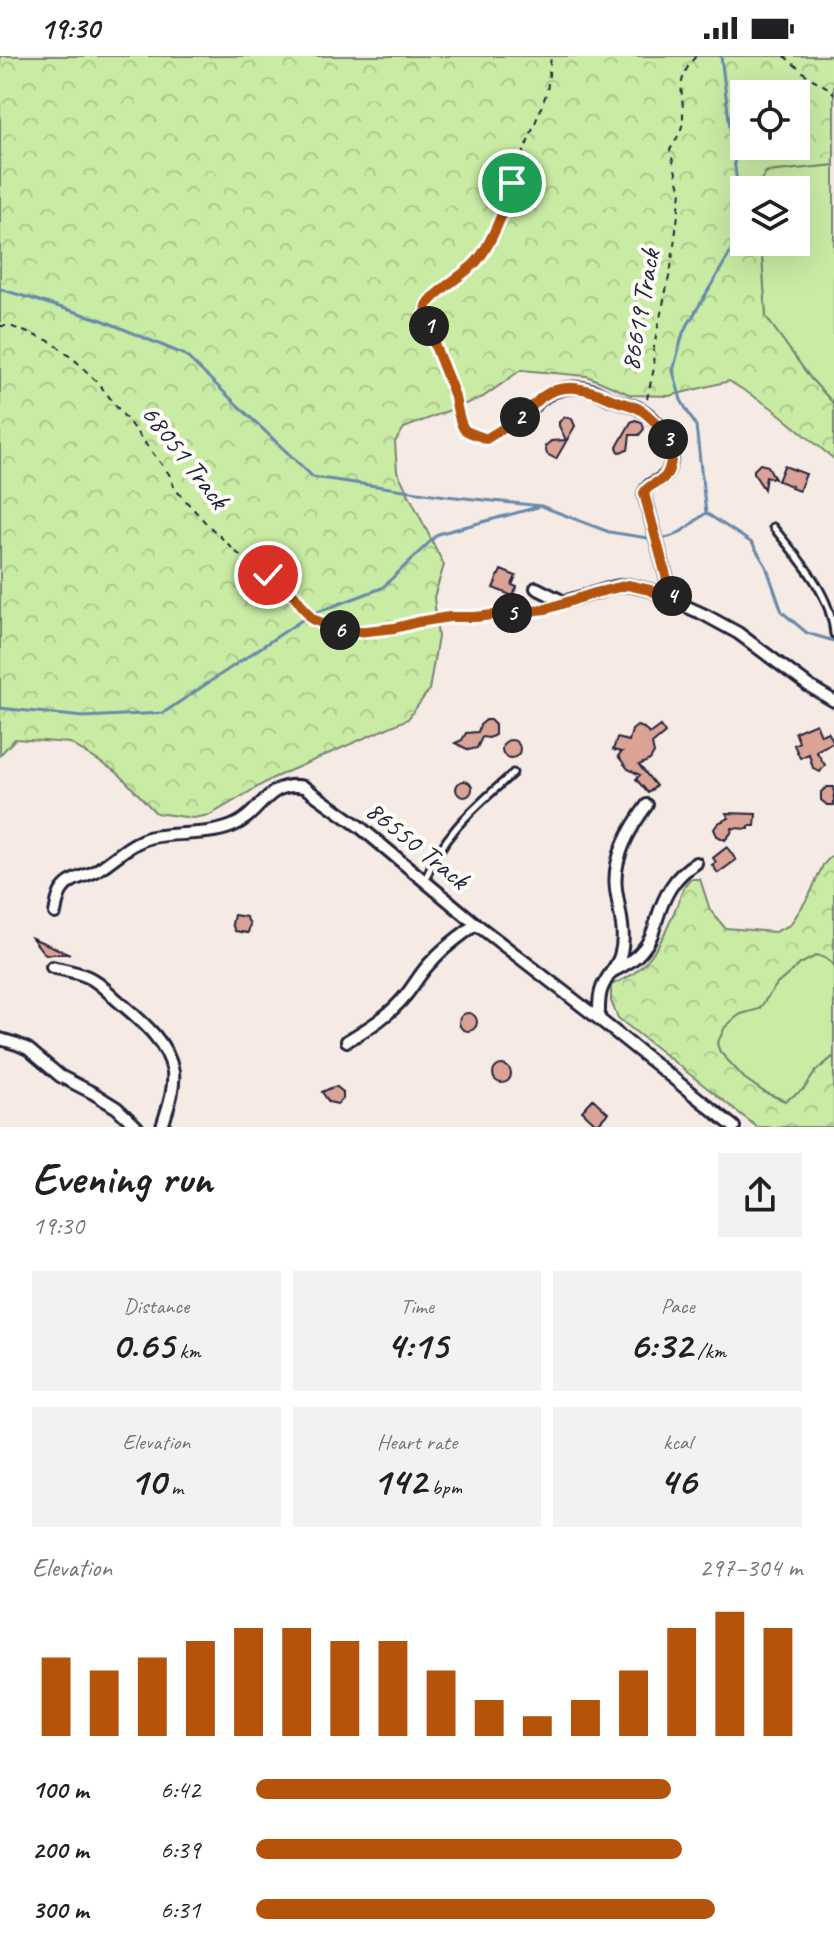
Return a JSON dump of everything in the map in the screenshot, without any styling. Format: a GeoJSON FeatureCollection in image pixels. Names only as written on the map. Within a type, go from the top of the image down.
{"type":"FeatureCollection","features":[{"type":"Feature","properties":{"kind":"street"},"geometry":{"type":"LineString","coordinates":[[535,405],[551,392],[576,388],[591,390],[644,412]]}},
{"type":"Feature","properties":{"kind":"street","name":"86619 Track"},"geometry":{"type":"LineString","coordinates":[[644,412],[670,441],[673,451],[666,476],[649,486],[644,493],[673,602]]}},
{"type":"Feature","properties":{"kind":"street"},"geometry":{"type":"LineString","coordinates":[[536,588],[564,602],[628,585],[650,590],[729,628],[834,701]]}},
{"type":"Feature","properties":{"kind":"street","name":"86550 Track"},"geometry":{"type":"LineString","coordinates":[[55,913],[63,887],[97,870],[137,843],[157,836],[227,828],[246,818],[277,789],[293,785],[304,787],[734,1127]]}},
{"type":"Feature","properties":{"kind":"street"},"geometry":{"type":"LineString","coordinates":[[599,1019],[598,1002],[602,987],[620,956],[623,931],[615,887],[616,868],[625,841],[647,805]]}},
{"type":"Feature","properties":{"kind":"street"},"geometry":{"type":"LineString","coordinates":[[613,971],[632,961],[645,948],[676,878],[696,863]]}},
{"type":"Feature","properties":{"kind":"street"},"geometry":{"type":"LineString","coordinates":[[347,1041],[390,1013],[426,966],[476,924]]}},
{"type":"Feature","properties":{"kind":"street"},"geometry":{"type":"LineString","coordinates":[[52,967],[76,972],[101,985],[140,1018],[163,1048],[171,1062],[174,1077],[162,1127]]}},
{"type":"Feature","properties":{"kind":"street"},"geometry":{"type":"LineString","coordinates":[[0,1039],[28,1049],[60,1076],[117,1108],[137,1127]]}},
{"type":"Feature","properties":{"kind":"lane"},"geometry":{"type":"LineString","coordinates":[[773,527],[800,560],[827,604],[834,634]]}},
{"type":"Feature","properties":{"kind":"lane"},"geometry":{"type":"LineString","coordinates":[[425,880],[433,859],[455,827],[513,773]]}},
{"type":"Feature","properties":{"kind":"path"},"geometry":{"type":"LineString","coordinates":[[535,405],[486,439],[468,433],[463,428],[426,314],[430,299],[479,260],[490,240],[547,92],[551,56]]}},
{"type":"Feature","properties":{"kind":"path","name":"86619 Track"},"geometry":{"type":"LineString","coordinates":[[644,412],[680,205],[681,192],[670,150],[682,127],[681,84],[686,68],[696,56]]}},
{"type":"Feature","properties":{"kind":"path"},"geometry":{"type":"LineString","coordinates":[[784,56],[834,94]]}},
{"type":"Feature","properties":{"kind":"path","name":"68051 Track"},"geometry":{"type":"LineString","coordinates":[[0,326],[10,326],[52,342],[77,362],[140,435],[169,474],[175,489],[206,523],[250,565],[294,595],[312,619],[347,633],[395,628],[449,617],[546,609],[564,602]]}},
{"type":"Feature","properties":{"kind":"green space"},"geometry":{"type":"Polygon","coordinates":[[[0,56],[834,56],[834,165],[766,172],[764,176],[730,176],[730,256],[762,256],[766,317],[811,379],[834,404],[834,459],[772,408],[729,381],[669,396],[631,395],[587,376],[521,370],[483,397],[404,428],[395,442],[397,471],[444,565],[434,597],[438,637],[429,690],[408,719],[273,778],[210,815],[193,818],[156,813],[119,774],[70,743],[15,739],[0,755],[0,56]]]}},
{"type":"Feature","properties":{"kind":"green space"},"geometry":{"type":"Polygon","coordinates":[[[834,165],[834,404],[811,379],[766,317],[762,256],[810,256],[810,176],[764,176],[766,172],[834,165]]]}},
{"type":"Feature","properties":{"kind":"green space"},"geometry":{"type":"Polygon","coordinates":[[[834,853],[834,965],[817,955],[800,964],[777,984],[759,1009],[741,1014],[725,1027],[717,1044],[720,1052],[744,1078],[764,1092],[785,1101],[804,1089],[816,1071],[834,1056],[834,1127],[757,1127],[618,1018],[611,1001],[611,985],[632,975],[652,954],[690,879],[700,879],[710,910],[725,928],[775,932],[790,925],[809,896],[823,865],[834,853]]]}},
{"type":"Feature","properties":{"kind":"green space"},"geometry":{"type":"Polygon","coordinates":[[[817,955],[834,965],[834,1056],[816,1071],[804,1089],[786,1101],[764,1092],[744,1078],[720,1052],[717,1044],[719,1035],[735,1018],[759,1009],[777,984],[800,964],[817,955]]]}},
{"type":"Feature","properties":{"kind":"building"},"geometry":{"type":"Polygon","coordinates":[[[565,417],[572,419],[575,426],[556,459],[547,454],[545,446],[551,441],[566,440],[559,426],[565,417]]]}},
{"type":"Feature","properties":{"kind":"building"},"geometry":{"type":"Polygon","coordinates":[[[635,420],[642,422],[644,429],[639,435],[630,435],[628,450],[619,452],[617,447],[635,420]]]}},
{"type":"Feature","properties":{"kind":"building"},"geometry":{"type":"Polygon","coordinates":[[[760,464],[768,466],[775,479],[766,476],[764,489],[754,474],[760,464]]]}},
{"type":"Feature","properties":{"kind":"building"},"geometry":{"type":"Polygon","coordinates":[[[784,466],[806,474],[799,491],[778,481],[784,466]]]}},
{"type":"Feature","properties":{"kind":"building"},"geometry":{"type":"Polygon","coordinates":[[[501,570],[516,576],[512,585],[517,587],[513,596],[493,588],[501,570]]]}},
{"type":"Feature","properties":{"kind":"building"},"geometry":{"type":"Polygon","coordinates":[[[486,720],[495,725],[495,735],[482,737],[477,748],[469,750],[455,743],[462,740],[466,733],[478,732],[486,720]]]}},
{"type":"Feature","properties":{"kind":"building"},"geometry":{"type":"Polygon","coordinates":[[[816,723],[821,735],[828,732],[834,742],[816,751],[825,765],[820,772],[813,768],[809,754],[800,758],[794,745],[799,742],[795,732],[816,723]]]}},
{"type":"Feature","properties":{"kind":"building"},"geometry":{"type":"Polygon","coordinates":[[[637,726],[649,734],[660,726],[665,733],[652,744],[654,753],[650,760],[639,765],[656,786],[648,793],[636,779],[640,775],[628,769],[618,756],[622,752],[613,750],[617,738],[629,741],[632,730],[637,726]]]}},
{"type":"Feature","properties":{"kind":"building"},"geometry":{"type":"Polygon","coordinates":[[[507,740],[515,740],[520,749],[518,756],[507,758],[502,753],[502,745],[507,740]]]}},
{"type":"Feature","properties":{"kind":"building"},"geometry":{"type":"Polygon","coordinates":[[[461,781],[467,781],[472,789],[470,795],[461,797],[456,792],[456,786],[461,781]]]}},
{"type":"Feature","properties":{"kind":"building"},"geometry":{"type":"Polygon","coordinates":[[[827,787],[834,787],[834,805],[827,805],[821,800],[821,792],[827,787]]]}},
{"type":"Feature","properties":{"kind":"building"},"geometry":{"type":"Polygon","coordinates":[[[726,813],[756,814],[755,826],[749,826],[749,829],[732,828],[725,840],[717,836],[714,829],[718,823],[729,818],[726,813]]]}},
{"type":"Feature","properties":{"kind":"building"},"geometry":{"type":"Polygon","coordinates":[[[727,847],[736,860],[718,873],[712,865],[716,862],[713,858],[727,847]]]}},
{"type":"Feature","properties":{"kind":"building"},"geometry":{"type":"Polygon","coordinates":[[[234,915],[246,917],[250,924],[248,933],[235,931],[232,924],[234,915]]]}},
{"type":"Feature","properties":{"kind":"building"},"geometry":{"type":"Polygon","coordinates":[[[32,938],[70,954],[46,954],[32,938]]]}},
{"type":"Feature","properties":{"kind":"building"},"geometry":{"type":"Polygon","coordinates":[[[464,1013],[472,1013],[477,1022],[475,1029],[464,1031],[459,1026],[459,1018],[464,1013]]]}},
{"type":"Feature","properties":{"kind":"building"},"geometry":{"type":"Polygon","coordinates":[[[498,1065],[506,1065],[511,1074],[509,1081],[498,1083],[493,1078],[493,1070],[498,1065]]]}},
{"type":"Feature","properties":{"kind":"building"},"geometry":{"type":"Polygon","coordinates":[[[333,1087],[343,1092],[343,1099],[337,1104],[329,1102],[322,1092],[333,1087]]]}},
{"type":"Feature","properties":{"kind":"building"},"geometry":{"type":"Polygon","coordinates":[[[593,1099],[608,1113],[597,1125],[582,1111],[593,1099]]]}},
{"type":"Feature","properties":{"kind":"waterway"},"geometry":{"type":"LineString","coordinates":[[706,513],[696,426],[681,400],[673,371],[683,333],[743,231],[721,56]]}},
{"type":"Feature","properties":{"kind":"waterway"},"geometry":{"type":"LineString","coordinates":[[0,289],[102,320],[185,355],[313,477],[541,506],[609,532],[648,538]]}},
{"type":"Feature","properties":{"kind":"waterway"},"geometry":{"type":"LineString","coordinates":[[315,613],[382,588],[438,534],[538,507]]}},
{"type":"Feature","properties":{"kind":"waterway"},"geometry":{"type":"LineString","coordinates":[[665,538],[682,531],[706,513],[752,543],[766,566],[782,612],[807,633],[834,641]]}},
{"type":"Feature","properties":{"kind":"waterway"},"geometry":{"type":"LineString","coordinates":[[0,708],[83,717],[163,713],[305,618]]}},
{"type":"Feature","properties":{"kind":"route"},"geometry":{"type":"LineString","coordinates":[[268,575],[294,595],[312,619],[347,633],[395,628],[449,617],[546,609],[628,585],[650,590],[673,602],[644,493],[645,489],[666,476],[673,451],[663,431],[640,408],[591,390],[568,388],[542,397],[522,416],[486,439],[463,428],[429,327],[427,306],[430,299],[479,260],[512,183]]}}]}
